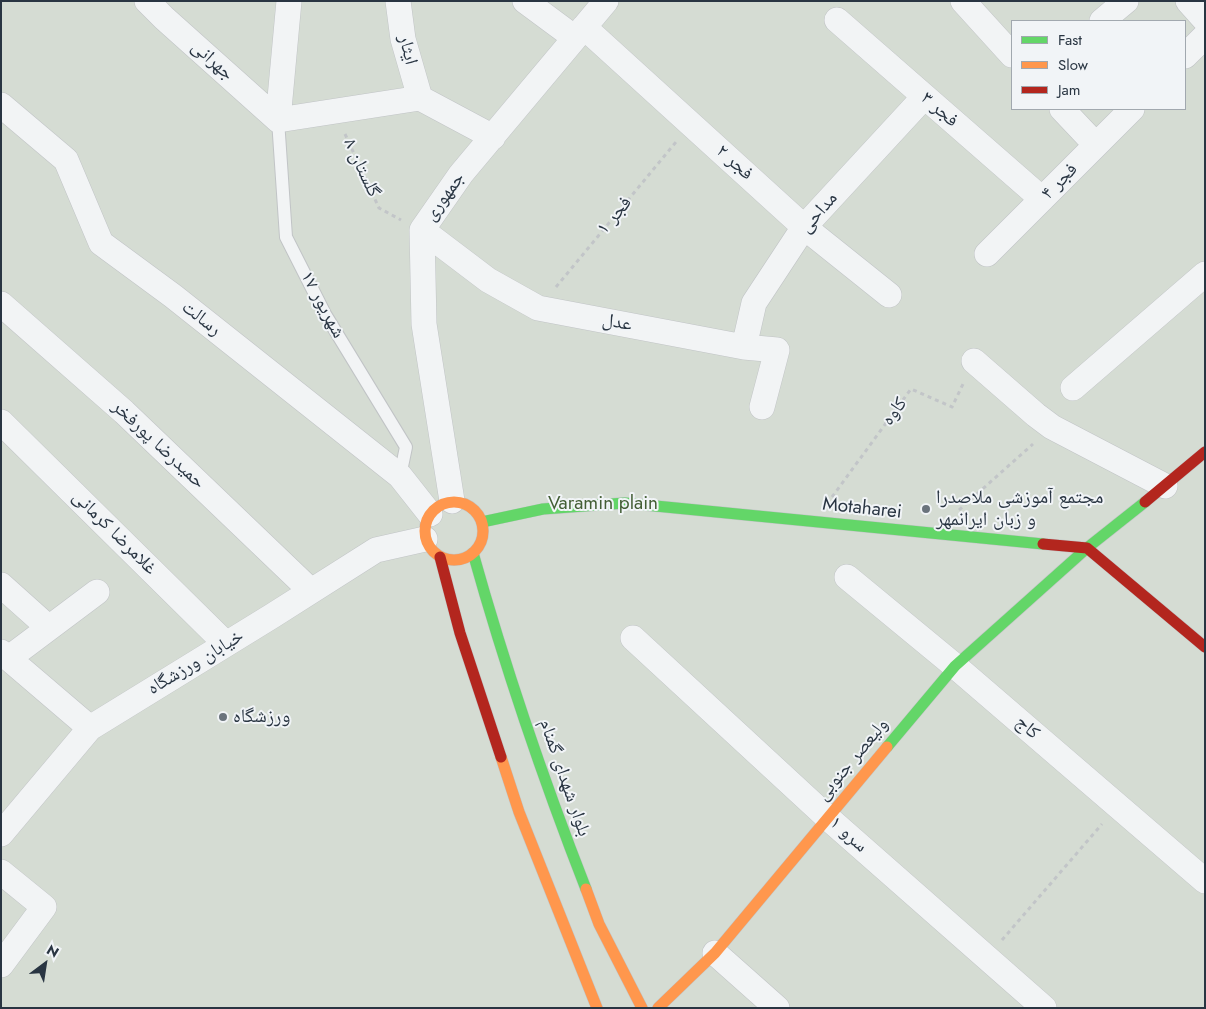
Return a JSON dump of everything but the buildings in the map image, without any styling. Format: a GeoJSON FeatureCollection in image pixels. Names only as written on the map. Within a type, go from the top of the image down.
{"type":"FeatureCollection","features":[{"type":"Feature","properties":{"kind":"street","name":"جهرانی"},"geometry":{"type":"LineString","coordinates":[[147,1],[278,120]]}},
{"type":"Feature","properties":{"kind":"street"},"geometry":{"type":"LineString","coordinates":[[289,1],[278,120],[420,98],[492,137]]}},
{"type":"Feature","properties":{"kind":"street","name":"ایثار"},"geometry":{"type":"LineString","coordinates":[[398,1],[403,39],[420,98]]}},
{"type":"Feature","properties":{"kind":"street","name":"فجر ۲"},"geometry":{"type":"LineString","coordinates":[[525,1],[580,32],[691,124],[804,227],[889,295]]}},
{"type":"Feature","properties":{"kind":"street","name":"جمهوری"},"geometry":{"type":"LineString","coordinates":[[452,501],[424,324],[422,230],[461,174],[606,1]]}},
{"type":"Feature","properties":{"kind":"street"},"geometry":{"type":"LineString","coordinates":[[963,1],[1011,54]]}},
{"type":"Feature","properties":{"kind":"street"},"geometry":{"type":"LineString","coordinates":[[1103,20],[1126,1]]}},
{"type":"Feature","properties":{"kind":"street"},"geometry":{"type":"LineString","coordinates":[[1188,1],[1205,20]]}},
{"type":"Feature","properties":{"kind":"street","name":"فجر ۳"},"geometry":{"type":"LineString","coordinates":[[837,20],[1042,199]]}},
{"type":"Feature","properties":{"kind":"street"},"geometry":{"type":"LineString","coordinates":[[1186,55],[1205,36]]}},
{"type":"Feature","properties":{"kind":"street","name":"مداحی"},"geometry":{"type":"LineString","coordinates":[[744,347],[754,304],[804,227],[924,97]]}},
{"type":"Feature","properties":{"kind":"street","name":"رسالت"},"geometry":{"type":"LineString","coordinates":[[1,105],[66,160],[101,243],[173,296],[400,476],[430,514]]}},
{"type":"Feature","properties":{"kind":"street"},"geometry":{"type":"LineString","coordinates":[[1063,110],[1096,145]]}},
{"type":"Feature","properties":{"kind":"street","name":"فجر ۴"},"geometry":{"type":"LineString","coordinates":[[987,254],[1131,110]]}},
{"type":"Feature","properties":{"kind":"street","name":"عدل"},"geometry":{"type":"LineString","coordinates":[[422,230],[488,280],[538,308],[744,347],[777,350],[762,407]]}},
{"type":"Feature","properties":{"kind":"street"},"geometry":{"type":"LineString","coordinates":[[1073,388],[1205,274]]}},
{"type":"Feature","properties":{"kind":"street","name":"حمیدرضا پورفخر"},"geometry":{"type":"LineString","coordinates":[[1,304],[124,412],[312,591]]}},
{"type":"Feature","properties":{"kind":"street"},"geometry":{"type":"LineString","coordinates":[[974,361],[1036,416],[1165,486]]}},
{"type":"Feature","properties":{"kind":"street","name":"غلامرضا کرمانی"},"geometry":{"type":"LineString","coordinates":[[1,422],[226,644]]}},
{"type":"Feature","properties":{"kind":"street"},"geometry":{"type":"LineString","coordinates":[[1205,452],[1087,548],[1205,647]]}},
{"type":"Feature","properties":{"kind":"street"},"geometry":{"type":"LineString","coordinates":[[432,548],[451,560],[463,559],[473,553],[480,544],[483,533],[482,522],[475,511],[464,503],[452,501],[439,505],[430,514],[425,526],[432,548],[519,812],[597,1008]]}},
{"type":"Feature","properties":{"kind":"street","name":"Motaharei"},"geometry":{"type":"LineString","coordinates":[[482,522],[543,509],[626,503],[1087,548]]}},
{"type":"Feature","properties":{"kind":"street","name":"خیابان ورزشگاه"},"geometry":{"type":"LineString","coordinates":[[1,834],[90,728],[376,550],[432,548]]}},
{"type":"Feature","properties":{"kind":"street","name":"ولیعصر جنوبی"},"geometry":{"type":"LineString","coordinates":[[658,1008],[715,953],[955,666],[1087,548]]}},
{"type":"Feature","properties":{"kind":"street","name":"بلوار شهدای گمنام"},"geometry":{"type":"LineString","coordinates":[[473,553],[491,618],[553,804],[599,924],[642,1008]]}},
{"type":"Feature","properties":{"kind":"street","name":"کاج"},"geometry":{"type":"LineString","coordinates":[[847,577],[955,666],[1205,881]]}},
{"type":"Feature","properties":{"kind":"street"},"geometry":{"type":"LineString","coordinates":[[1,585],[49,628]]}},
{"type":"Feature","properties":{"kind":"street"},"geometry":{"type":"LineString","coordinates":[[90,728],[5,655],[49,628],[97,592]]}},
{"type":"Feature","properties":{"kind":"street","name":"سرو ۱"},"geometry":{"type":"LineString","coordinates":[[633,638],[828,818],[1044,1008]]}},
{"type":"Feature","properties":{"kind":"street"},"geometry":{"type":"LineString","coordinates":[[1,872],[44,907],[1,965]]}},
{"type":"Feature","properties":{"kind":"street"},"geometry":{"type":"LineString","coordinates":[[715,953],[777,1008]]}},
{"type":"Feature","properties":{"kind":"lane","name":"۱۷ شهریور"},"geometry":{"type":"LineString","coordinates":[[278,120],[286,237],[325,314],[406,448],[400,476]]}},
{"type":"Feature","properties":{"kind":"path","name":"گلستان ۸"},"geometry":{"type":"LineString","coordinates":[[334,111],[379,208],[422,230]]}},
{"type":"Feature","properties":{"kind":"path","name":"فجر ۱"},"geometry":{"type":"LineString","coordinates":[[538,308],[691,124]]}},
{"type":"Feature","properties":{"kind":"path","name":"کاوه"},"geometry":{"type":"LineString","coordinates":[[814,522],[911,389],[952,408],[974,361]]}},
{"type":"Feature","properties":{"kind":"path"},"geometry":{"type":"LineString","coordinates":[[932,534],[1052,426]]}},
{"type":"Feature","properties":{"kind":"path"},"geometry":{"type":"LineString","coordinates":[[987,958],[1117,807]]}},
{"type":"Feature","properties":{"kind":"green space","name":"Varamin plain"},"geometry":{"type":"Polygon","coordinates":[[[1,1],[1205,1],[1205,1008],[1,1008],[1,1]]]}},
{"type":"Feature","properties":{"kind":"traffic: fast"},"geometry":{"type":"LineString","coordinates":[[887,747],[955,666],[1087,548],[1145,502]]}},
{"type":"Feature","properties":{"kind":"traffic: fast"},"geometry":{"type":"LineString","coordinates":[[482,522],[543,509],[625,503],[1043,544]]}},
{"type":"Feature","properties":{"kind":"traffic: fast"},"geometry":{"type":"LineString","coordinates":[[473,553],[525,722],[586,889]]}},
{"type":"Feature","properties":{"kind":"traffic: slow"},"geometry":{"type":"LineString","coordinates":[[448,502],[460,502],[475,510],[483,525],[483,531],[483,537],[475,552],[460,560],[448,560],[433,552],[425,537],[425,525],[433,510],[448,502]]}},
{"type":"Feature","properties":{"kind":"traffic: slow"},"geometry":{"type":"LineString","coordinates":[[658,1008],[715,953],[887,747]]}},
{"type":"Feature","properties":{"kind":"traffic: slow"},"geometry":{"type":"LineString","coordinates":[[501,757],[519,812],[597,1008]]}},
{"type":"Feature","properties":{"kind":"traffic: slow"},"geometry":{"type":"LineString","coordinates":[[586,889],[599,924],[642,1008]]}},
{"type":"Feature","properties":{"kind":"traffic: jam"},"geometry":{"type":"LineString","coordinates":[[1145,502],[1205,452]]}},
{"type":"Feature","properties":{"kind":"traffic: jam"},"geometry":{"type":"LineString","coordinates":[[1043,544],[1087,548],[1205,647]]}},
{"type":"Feature","properties":{"kind":"traffic: jam"},"geometry":{"type":"LineString","coordinates":[[440,557],[460,633],[501,757]]}},
{"type":"Feature","properties":{"kind":"place","name":"مجتمع آموزشی ملاصدرا و زبان ایرانمهر"},"geometry":{"type":"Point","coordinates":[926,509]}},
{"type":"Feature","properties":{"kind":"place","name":"ورزشگاه"},"geometry":{"type":"Point","coordinates":[223,717]}}]}
